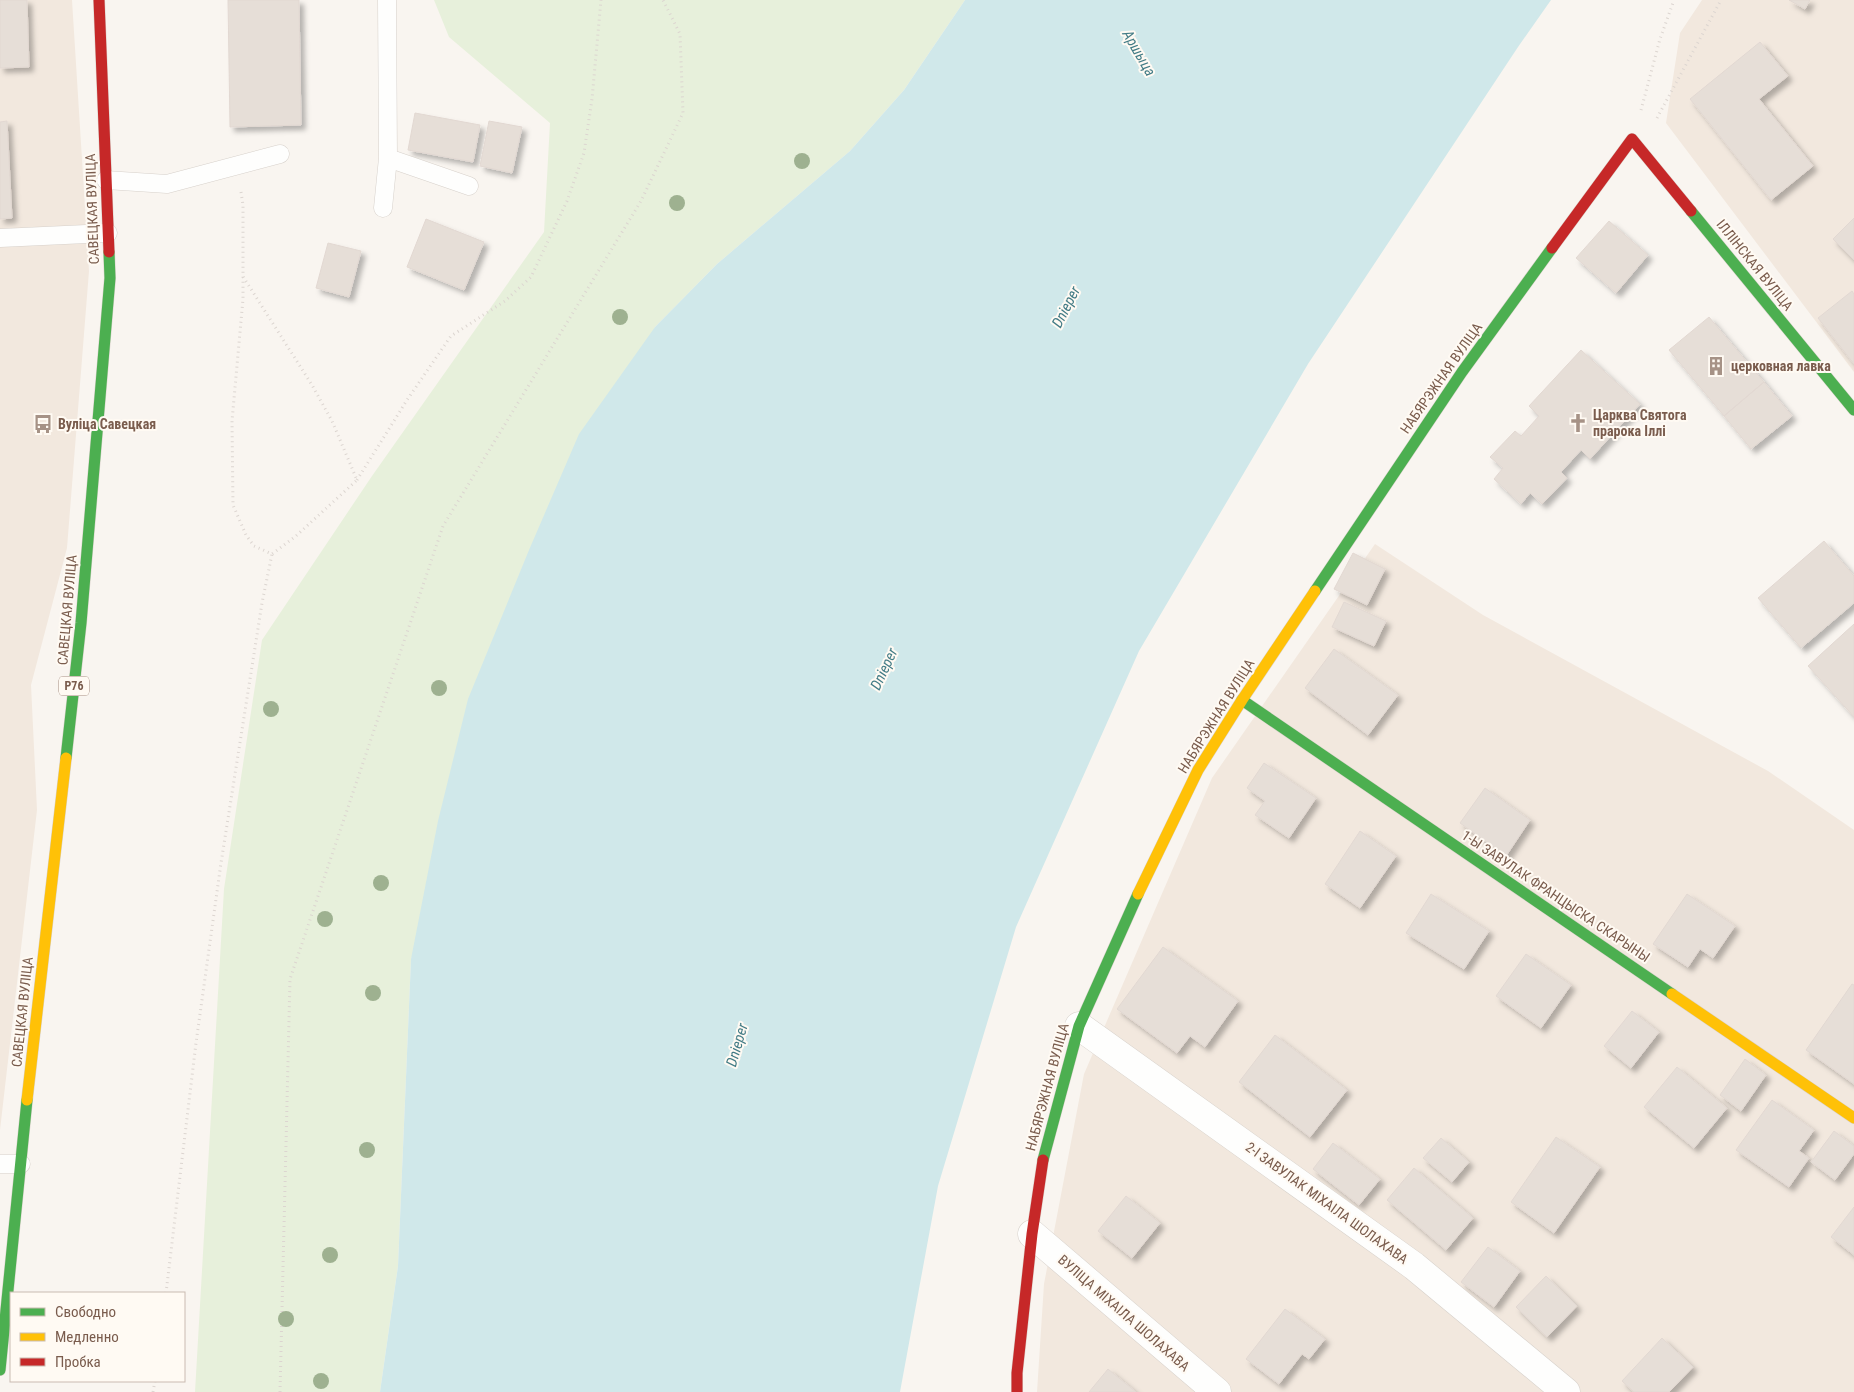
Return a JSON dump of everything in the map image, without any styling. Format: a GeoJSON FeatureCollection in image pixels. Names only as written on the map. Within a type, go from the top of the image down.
{"type":"FeatureCollection","features":[{"type":"Feature","properties":{"kind":"street","name":"САВЕЦКАЯ ВУЛІЦА"},"geometry":{"type":"LineString","coordinates":[[0,1370],[81,623],[110,278],[99,0]]}},
{"type":"Feature","properties":{"kind":"street","name":"ІЛЛІНСКАЯ ВУЛІЦА"},"geometry":{"type":"LineString","coordinates":[[1632,139],[1854,410]]}},
{"type":"Feature","properties":{"kind":"street","name":"НАБЯРЭЖНАЯ ВУЛІЦА"},"geometry":{"type":"LineString","coordinates":[[1017,1392],[1017,1372],[1032,1234],[1043,1160],[1079,1026],[1143,883],[1198,770],[1242,700],[1462,372],[1632,139]]}},
{"type":"Feature","properties":{"kind":"street","name":"1-Ы ЗАВУЛАК ФРАНЦЫСКА СКАРЫНЫ"},"geometry":{"type":"LineString","coordinates":[[1242,700],[1854,1118]]}},
{"type":"Feature","properties":{"kind":"street","name":"2-І ЗАВУЛАК МІХАІЛА ШОЛАХАВА"},"geometry":{"type":"LineString","coordinates":[[1079,1026],[1414,1266],[1566,1392]]}},
{"type":"Feature","properties":{"kind":"street","name":"ВУЛІЦА МІХАІЛА ШОЛАХАВА"},"geometry":{"type":"LineString","coordinates":[[1032,1234],[1217,1392]]}},
{"type":"Feature","properties":{"kind":"lane"},"geometry":{"type":"LineString","coordinates":[[383,208],[388,158],[387,0]]}},
{"type":"Feature","properties":{"kind":"lane"},"geometry":{"type":"LineString","coordinates":[[106,180],[167,184],[280,154]]}},
{"type":"Feature","properties":{"kind":"lane"},"geometry":{"type":"LineString","coordinates":[[388,158],[469,186]]}},
{"type":"Feature","properties":{"kind":"lane"},"geometry":{"type":"LineString","coordinates":[[0,238],[108,233]]}},
{"type":"Feature","properties":{"kind":"lane"},"geometry":{"type":"LineString","coordinates":[[0,1164],[21,1164]]}},
{"type":"Feature","properties":{"kind":"path"},"geometry":{"type":"LineString","coordinates":[[166,1292],[196,1043],[219,882],[262,603],[272,554],[296,536],[357,480],[407,400],[451,336],[505,301],[531,277],[567,201],[584,153],[592,98],[601,0]]}},
{"type":"Feature","properties":{"kind":"path"},"geometry":{"type":"LineString","coordinates":[[280,1392],[290,979],[443,526],[641,201],[682,113],[680,34],[663,0]]}},
{"type":"Feature","properties":{"kind":"path"},"geometry":{"type":"LineString","coordinates":[[1632,139],[1660,39],[1674,0]]}},
{"type":"Feature","properties":{"kind":"path"},"geometry":{"type":"LineString","coordinates":[[1640,149],[1721,0]]}},
{"type":"Feature","properties":{"kind":"path"},"geometry":{"type":"LineString","coordinates":[[237,166],[243,205],[243,299],[232,421],[233,505],[246,536],[254,546],[272,554]]}},
{"type":"Feature","properties":{"kind":"path"},"geometry":{"type":"LineString","coordinates":[[242,275],[312,385],[332,421],[357,480]]}},
{"type":"Feature","properties":{"kind":"shaded area"},"geometry":{"type":"Polygon","coordinates":[[[0,0],[72,0],[89,271],[67,548],[31,685],[37,810],[0,1130],[0,0]]]}},
{"type":"Feature","properties":{"kind":"shaded area"},"geometry":{"type":"Polygon","coordinates":[[[1702,0],[1854,0],[1854,372],[1666,123],[1680,33],[1702,0]]]}},
{"type":"Feature","properties":{"kind":"shaded area"},"geometry":{"type":"Polygon","coordinates":[[[1375,544],[1483,615],[1768,771],[1854,830],[1854,1392],[1037,1392],[1044,1284],[1084,1074],[1212,778],[1375,544]]]}},
{"type":"Feature","properties":{"kind":"green space"},"geometry":{"type":"Polygon","coordinates":[[[434,0],[965,0],[904,90],[850,151],[717,264],[655,327],[411,959],[398,1266],[380,1392],[195,1392],[224,889],[262,640],[372,476],[544,232],[550,123],[449,37],[434,0]]]}},
{"type":"Feature","properties":{"kind":"water"},"geometry":{"type":"Polygon","coordinates":[[[965,0],[1551,0],[1308,364],[1139,651],[1016,927],[938,1186],[900,1392],[380,1392],[398,1266],[411,959],[438,821],[468,699],[529,550],[579,434],[655,327],[717,264],[850,151],[904,90],[965,0]]]}},
{"type":"Feature","properties":{"kind":"building"},"geometry":{"type":"Polygon","coordinates":[[[0,0],[27,0],[29,67],[0,68],[0,0]]]}},
{"type":"Feature","properties":{"kind":"building"},"geometry":{"type":"Polygon","coordinates":[[[228,0],[299,0],[301,125],[230,127],[228,0]]]}},
{"type":"Feature","properties":{"kind":"building"},"geometry":{"type":"Polygon","coordinates":[[[1789,0],[1810,0],[1805,9],[1789,0]]]}},
{"type":"Feature","properties":{"kind":"building"},"geometry":{"type":"Polygon","coordinates":[[[1760,42],[1788,76],[1759,99],[1813,166],[1771,200],[1690,99],[1760,42]]]}},
{"type":"Feature","properties":{"kind":"building"},"geometry":{"type":"Polygon","coordinates":[[[415,113],[480,125],[473,162],[408,150],[415,113]]]}},
{"type":"Feature","properties":{"kind":"building"},"geometry":{"type":"Polygon","coordinates":[[[7,121],[12,218],[0,219],[0,122],[7,121]]]}},
{"type":"Feature","properties":{"kind":"building"},"geometry":{"type":"Polygon","coordinates":[[[489,121],[522,127],[512,173],[480,166],[489,121]]]}},
{"type":"Feature","properties":{"kind":"building"},"geometry":{"type":"Polygon","coordinates":[[[1854,218],[1854,260],[1833,239],[1854,218]]]}},
{"type":"Feature","properties":{"kind":"building"},"geometry":{"type":"Polygon","coordinates":[[[426,219],[484,242],[464,290],[407,267],[426,219]]]}},
{"type":"Feature","properties":{"kind":"building"},"geometry":{"type":"Polygon","coordinates":[[[1609,221],[1648,255],[1616,293],[1576,258],[1609,221]]]}},
{"type":"Feature","properties":{"kind":"building"},"geometry":{"type":"Polygon","coordinates":[[[328,243],[361,251],[349,297],[316,288],[328,243]]]}},
{"type":"Feature","properties":{"kind":"building"},"geometry":{"type":"Polygon","coordinates":[[[1852,291],[1854,294],[1854,364],[1818,318],[1852,291]]]}},
{"type":"Feature","properties":{"kind":"building","name":"церковная лавка"},"geometry":{"type":"Polygon","coordinates":[[[1709,317],[1764,382],[1724,416],[1669,350],[1709,317]]]}},
{"type":"Feature","properties":{"kind":"building","name":"Царква Святога прарока Іллі"},"geometry":{"type":"Polygon","coordinates":[[[1581,350],[1640,404],[1590,459],[1581,450],[1561,472],[1567,478],[1542,504],[1530,493],[1521,504],[1494,479],[1503,468],[1490,457],[1515,431],[1521,436],[1539,416],[1529,406],[1581,350]]]}},
{"type":"Feature","properties":{"kind":"building"},"geometry":{"type":"Polygon","coordinates":[[[1764,382],[1792,416],[1751,449],[1724,416],[1764,382]]]}},
{"type":"Feature","properties":{"kind":"building"},"geometry":{"type":"Polygon","coordinates":[[[1824,541],[1854,576],[1854,603],[1801,648],[1758,598],[1824,541]]]}},
{"type":"Feature","properties":{"kind":"building"},"geometry":{"type":"Polygon","coordinates":[[[1353,553],[1385,569],[1367,605],[1334,589],[1353,553]]]}},
{"type":"Feature","properties":{"kind":"building"},"geometry":{"type":"Polygon","coordinates":[[[1344,602],[1386,621],[1374,646],[1332,627],[1344,602]]]}},
{"type":"Feature","properties":{"kind":"building"},"geometry":{"type":"Polygon","coordinates":[[[1854,624],[1854,717],[1808,666],[1854,624]]]}},
{"type":"Feature","properties":{"kind":"building"},"geometry":{"type":"Polygon","coordinates":[[[1334,649],[1398,695],[1368,735],[1305,688],[1334,649]]]}},
{"type":"Feature","properties":{"kind":"building"},"geometry":{"type":"Polygon","coordinates":[[[1264,763],[1316,798],[1289,838],[1255,815],[1265,801],[1247,788],[1264,763]]]}},
{"type":"Feature","properties":{"kind":"building"},"geometry":{"type":"Polygon","coordinates":[[[1485,788],[1530,820],[1506,856],[1460,823],[1485,788]]]}},
{"type":"Feature","properties":{"kind":"building"},"geometry":{"type":"Polygon","coordinates":[[[1360,831],[1396,856],[1360,908],[1325,884],[1360,831]]]}},
{"type":"Feature","properties":{"kind":"building"},"geometry":{"type":"Polygon","coordinates":[[[1431,894],[1489,931],[1464,969],[1406,933],[1431,894]]]}},
{"type":"Feature","properties":{"kind":"building"},"geometry":{"type":"Polygon","coordinates":[[[1687,894],[1735,926],[1713,958],[1700,949],[1688,967],[1653,944],[1687,894]]]}},
{"type":"Feature","properties":{"kind":"building"},"geometry":{"type":"Polygon","coordinates":[[[1163,947],[1238,1001],[1205,1047],[1190,1036],[1177,1053],[1117,1009],[1163,947]]]}},
{"type":"Feature","properties":{"kind":"building"},"geometry":{"type":"Polygon","coordinates":[[[1526,954],[1571,985],[1541,1028],[1496,996],[1526,954]]]}},
{"type":"Feature","properties":{"kind":"building"},"geometry":{"type":"Polygon","coordinates":[[[1852,984],[1854,985],[1854,1084],[1806,1050],[1852,984]]]}},
{"type":"Feature","properties":{"kind":"building"},"geometry":{"type":"Polygon","coordinates":[[[1632,1011],[1659,1032],[1631,1068],[1604,1046],[1632,1011]]]}},
{"type":"Feature","properties":{"kind":"building"},"geometry":{"type":"Polygon","coordinates":[[[1275,1035],[1347,1090],[1310,1137],[1239,1082],[1275,1035]]]}},
{"type":"Feature","properties":{"kind":"building"},"geometry":{"type":"Polygon","coordinates":[[[1745,1059],[1766,1075],[1741,1111],[1720,1095],[1745,1059]]]}},
{"type":"Feature","properties":{"kind":"building"},"geometry":{"type":"Polygon","coordinates":[[[1677,1067],[1727,1108],[1694,1148],[1644,1107],[1677,1067]]]}},
{"type":"Feature","properties":{"kind":"building"},"geometry":{"type":"Polygon","coordinates":[[[1772,1100],[1814,1130],[1799,1151],[1809,1158],[1789,1187],[1736,1150],[1772,1100]]]}},
{"type":"Feature","properties":{"kind":"building"},"geometry":{"type":"Polygon","coordinates":[[[1834,1131],[1854,1146],[1854,1154],[1835,1180],[1811,1162],[1834,1131]]]}},
{"type":"Feature","properties":{"kind":"building"},"geometry":{"type":"Polygon","coordinates":[[[1556,1137],[1600,1167],[1554,1233],[1511,1202],[1556,1137]]]}},
{"type":"Feature","properties":{"kind":"building"},"geometry":{"type":"Polygon","coordinates":[[[1441,1138],[1469,1162],[1452,1182],[1423,1158],[1441,1138]]]}},
{"type":"Feature","properties":{"kind":"building"},"geometry":{"type":"Polygon","coordinates":[[[1333,1143],[1380,1179],[1359,1205],[1313,1169],[1333,1143]]]}},
{"type":"Feature","properties":{"kind":"building"},"geometry":{"type":"Polygon","coordinates":[[[1414,1168],[1473,1218],[1446,1250],[1387,1200],[1414,1168]]]}},
{"type":"Feature","properties":{"kind":"building"},"geometry":{"type":"Polygon","coordinates":[[[1126,1196],[1160,1223],[1132,1258],[1098,1231],[1126,1196]]]}},
{"type":"Feature","properties":{"kind":"building"},"geometry":{"type":"Polygon","coordinates":[[[1854,1207],[1854,1255],[1831,1237],[1854,1207]]]}},
{"type":"Feature","properties":{"kind":"building"},"geometry":{"type":"Polygon","coordinates":[[[1488,1247],[1520,1271],[1494,1307],[1461,1282],[1488,1247]]]}},
{"type":"Feature","properties":{"kind":"building"},"geometry":{"type":"Polygon","coordinates":[[[1546,1276],[1577,1306],[1547,1337],[1516,1307],[1546,1276]]]}},
{"type":"Feature","properties":{"kind":"building"},"geometry":{"type":"Polygon","coordinates":[[[1285,1309],[1325,1339],[1309,1359],[1302,1354],[1279,1384],[1246,1359],[1285,1309]]]}},
{"type":"Feature","properties":{"kind":"building"},"geometry":{"type":"Polygon","coordinates":[[[1662,1338],[1693,1367],[1669,1392],[1634,1392],[1622,1381],[1662,1338]]]}},
{"type":"Feature","properties":{"kind":"building"},"geometry":{"type":"Polygon","coordinates":[[[1108,1369],[1136,1392],[1089,1392],[1108,1369]]]}},
{"type":"Feature","properties":{"kind":"traffic: fast"},"geometry":{"type":"LineString","coordinates":[[1691,211],[1854,410]]}},
{"type":"Feature","properties":{"kind":"traffic: fast"},"geometry":{"type":"LineString","coordinates":[[1315,591],[1462,372],[1552,248]]}},
{"type":"Feature","properties":{"kind":"traffic: fast"},"geometry":{"type":"LineString","coordinates":[[66,758],[81,623],[110,278],[109,252]]}},
{"type":"Feature","properties":{"kind":"traffic: fast"},"geometry":{"type":"LineString","coordinates":[[1242,700],[1672,994]]}},
{"type":"Feature","properties":{"kind":"traffic: fast"},"geometry":{"type":"LineString","coordinates":[[1043,1160],[1079,1026],[1138,894]]}},
{"type":"Feature","properties":{"kind":"traffic: fast"},"geometry":{"type":"LineString","coordinates":[[0,1370],[27,1100]]}},
{"type":"Feature","properties":{"kind":"traffic: slow"},"geometry":{"type":"LineString","coordinates":[[1138,894],[1198,770],[1315,591]]}},
{"type":"Feature","properties":{"kind":"traffic: slow"},"geometry":{"type":"LineString","coordinates":[[27,1100],[66,758]]}},
{"type":"Feature","properties":{"kind":"traffic: slow"},"geometry":{"type":"LineString","coordinates":[[1672,994],[1854,1118]]}},
{"type":"Feature","properties":{"kind":"traffic: jam"},"geometry":{"type":"LineString","coordinates":[[99,0],[109,252]]}},
{"type":"Feature","properties":{"kind":"traffic: jam"},"geometry":{"type":"LineString","coordinates":[[1552,248],[1632,139],[1691,211]]}},
{"type":"Feature","properties":{"kind":"traffic: jam"},"geometry":{"type":"LineString","coordinates":[[1017,1392],[1017,1373],[1032,1234],[1043,1160]]}},
{"type":"Feature","properties":{"kind":"place","name":"церковная лавка"},"geometry":{"type":"Point","coordinates":[1716,366]}},
{"type":"Feature","properties":{"kind":"place","name":"Царква Святога прарока Іллі"},"geometry":{"type":"Point","coordinates":[1578,423]}},
{"type":"Feature","properties":{"kind":"place","name":"Вуліца Савецкая"},"geometry":{"type":"Point","coordinates":[43,424]}},
{"type":"Feature","properties":{"kind":"water label","name":"Аршыца"},"geometry":{"type":"Point","coordinates":[1139,53]}},
{"type":"Feature","properties":{"kind":"water label","name":"Dnieper"},"geometry":{"type":"Point","coordinates":[1066,307]}},
{"type":"Feature","properties":{"kind":"water label","name":"Dnieper"},"geometry":{"type":"Point","coordinates":[884,669]}},
{"type":"Feature","properties":{"kind":"water label","name":"Dnieper"},"geometry":{"type":"Point","coordinates":[737,1045]}}]}
